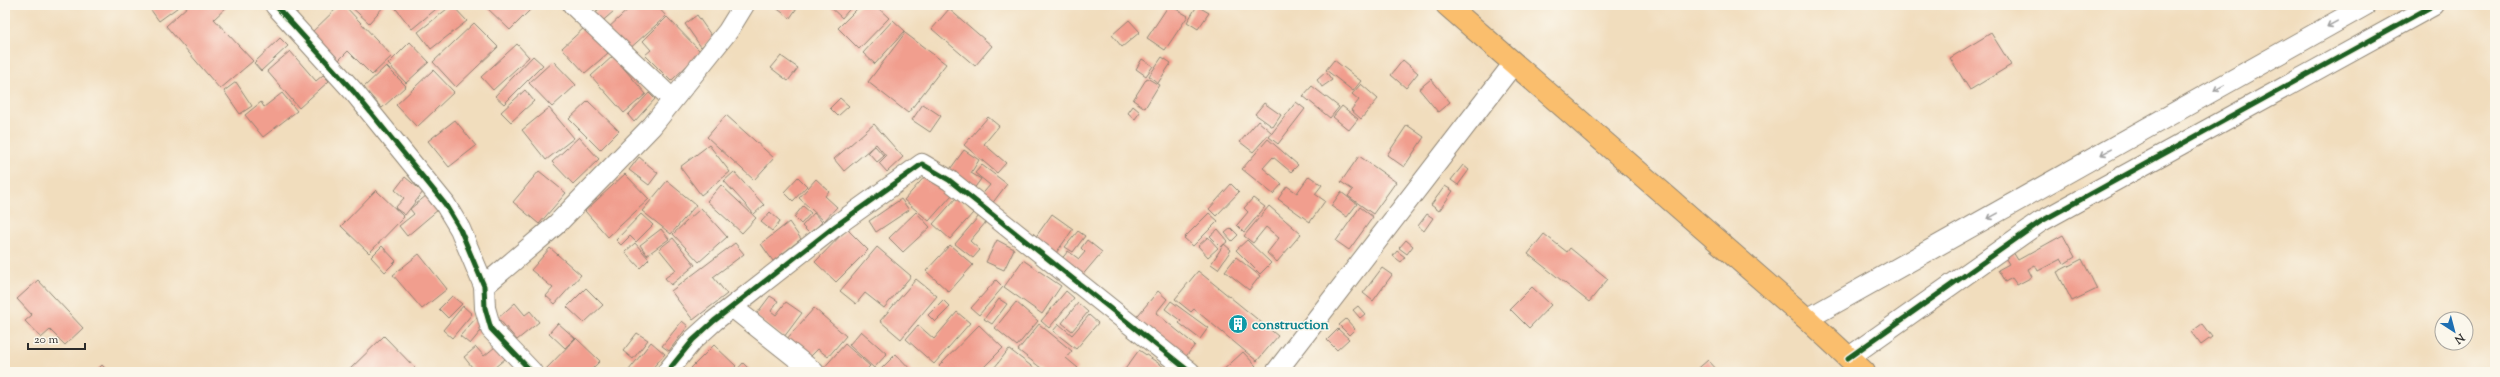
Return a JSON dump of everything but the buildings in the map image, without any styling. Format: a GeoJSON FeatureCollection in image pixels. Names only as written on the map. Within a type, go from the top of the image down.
{"type":"FeatureCollection","features":[{"type":"Feature","properties":{"kind":"main road"},"geometry":{"type":"LineString","coordinates":[[1447,5],[1807,319],[1856,365]]}},
{"type":"Feature","properties":{"kind":"street"},"geometry":{"type":"LineString","coordinates":[[275,5],[354,92],[445,204],[460,229],[484,286],[485,308],[491,330],[532,372]]}},
{"type":"Feature","properties":{"kind":"street"},"geometry":{"type":"LineString","coordinates":[[573,5],[672,99]]}},
{"type":"Feature","properties":{"kind":"street"},"geometry":{"type":"LineString","coordinates":[[484,286],[557,224],[652,126],[672,99],[728,31],[744,5]]}},
{"type":"Feature","properties":{"kind":"street"},"geometry":{"type":"LineString","coordinates":[[1807,319],[2366,5]]}},
{"type":"Feature","properties":{"kind":"street"},"geometry":{"type":"LineString","coordinates":[[1856,365],[2040,222],[2430,6]]}},
{"type":"Feature","properties":{"kind":"street"},"geometry":{"type":"LineString","coordinates":[[1276,372],[1514,63]]}},
{"type":"Feature","properties":{"kind":"street"},"geometry":{"type":"LineString","coordinates":[[667,372],[693,340],[732,307],[834,227],[922,164],[949,180],[1190,372]]}},
{"type":"Feature","properties":{"kind":"street"},"geometry":{"type":"LineString","coordinates":[[732,307],[814,372]]}},
{"type":"Feature","properties":{"kind":"cycle path"},"geometry":{"type":"LineString","coordinates":[[275,5],[354,92],[445,204],[460,229],[484,286],[485,308],[491,329],[532,372]]}},
{"type":"Feature","properties":{"kind":"cycle path"},"geometry":{"type":"LineString","coordinates":[[1848,358],[2040,222],[2434,5]]}},
{"type":"Feature","properties":{"kind":"cycle path"},"geometry":{"type":"LineString","coordinates":[[667,372],[693,340],[714,321],[834,227],[922,164],[949,180],[1190,372]]}},
{"type":"Feature","properties":{"kind":"place","name":"construction"},"geometry":{"type":"Point","coordinates":[1238,324]}}]}
